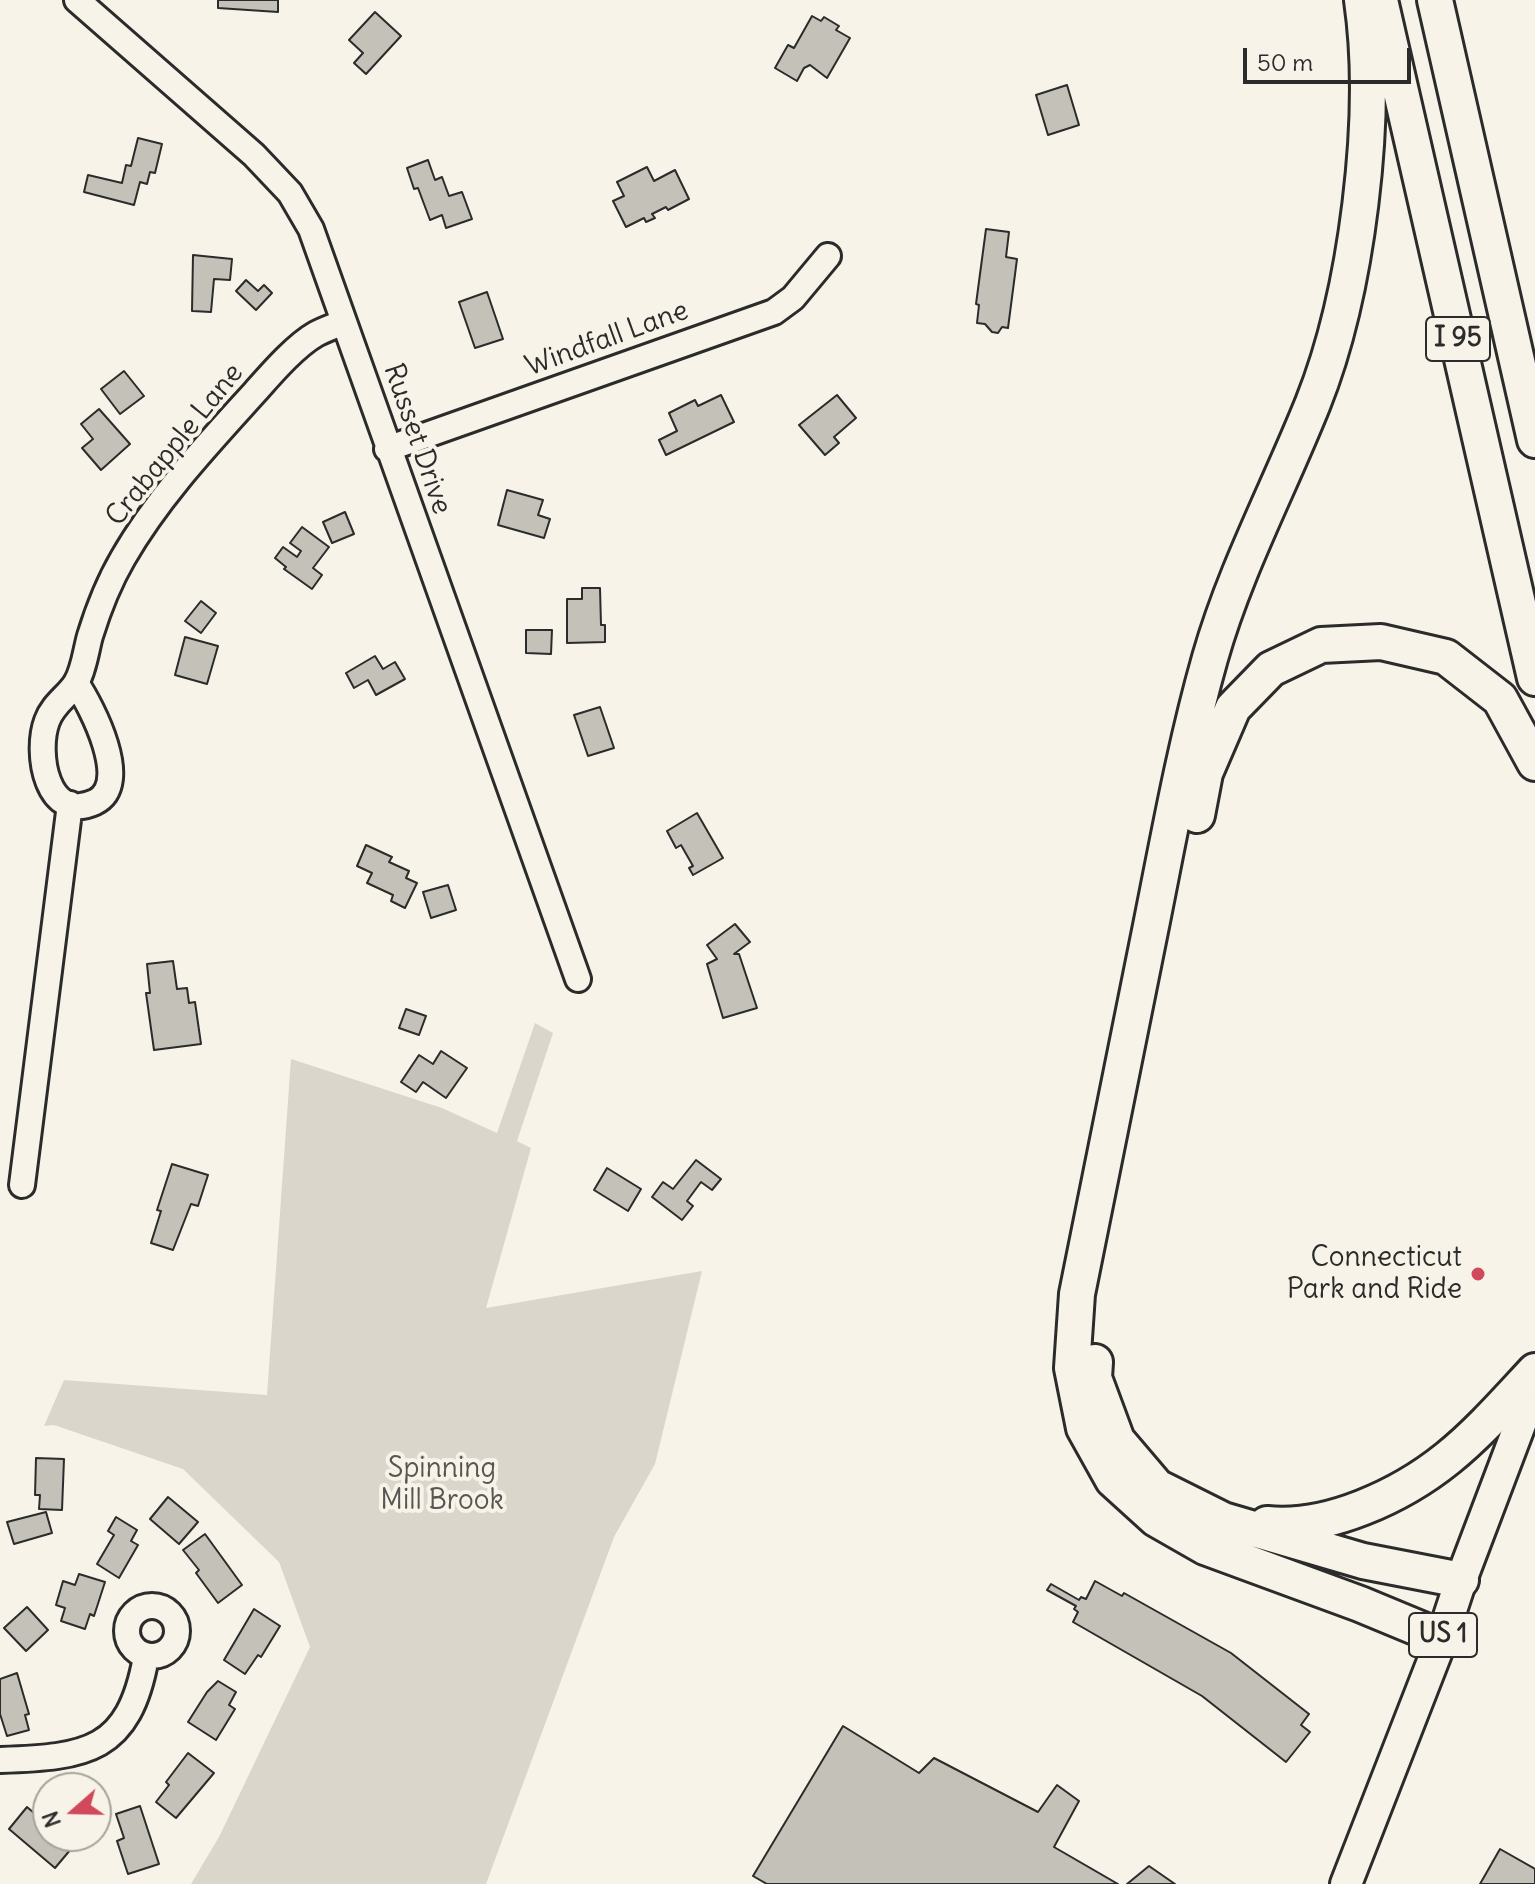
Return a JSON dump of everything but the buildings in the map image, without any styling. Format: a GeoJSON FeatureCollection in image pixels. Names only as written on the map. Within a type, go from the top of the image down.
{"type":"FeatureCollection","features":[{"type":"Feature","properties":{"kind":"highway"},"geometry":{"type":"LineString","coordinates":[[1362,0],[1367,115],[1357,222],[1339,322],[1314,400],[1243,565],[1217,640],[1187,749],[1077,1294],[1072,1368],[1084,1428],[1113,1480],[1156,1519],[1205,1547],[1442,1638]]}},
{"type":"Feature","properties":{"kind":"highway","name":"I 95"},"geometry":{"type":"LineString","coordinates":[[1380,0],[1535,678]]}},
{"type":"Feature","properties":{"kind":"highway","name":"I 95"},"geometry":{"type":"LineString","coordinates":[[1435,0],[1535,440]]}},
{"type":"Feature","properties":{"kind":"highway"},"geometry":{"type":"LineString","coordinates":[[1461,1580],[1363,1561],[1223,1520],[1157,1487],[1117,1440],[1094,1378],[1096,1313],[1205,773],[1233,708],[1271,669],[1321,645],[1381,642],[1446,657],[1500,699],[1535,763]]}},
{"type":"Feature","properties":{"kind":"highway"},"geometry":{"type":"LineString","coordinates":[[1223,1520],[1284,1526],[1333,1519],[1391,1495],[1447,1459],[1535,1371]]}},
{"type":"Feature","properties":{"kind":"main road","name":"US 1"},"geometry":{"type":"LineString","coordinates":[[1346,1884],[1442,1638],[1535,1385]]}},
{"type":"Feature","properties":{"kind":"street","name":"Russet Drive"},"geometry":{"type":"LineString","coordinates":[[77,0],[254,155],[290,193],[311,229],[578,979]]}},
{"type":"Feature","properties":{"kind":"street","name":"Windfall Lane"},"geometry":{"type":"LineString","coordinates":[[387,449],[774,312],[793,298],[828,256]]}},
{"type":"Feature","properties":{"kind":"street","name":"Crabapple Lane"},"geometry":{"type":"LineString","coordinates":[[70,804],[59,800],[48,785],[42,760],[46,722],[62,697],[76,683],[96,619],[122,560],[156,507],[271,375],[314,335],[344,322]]}},
{"type":"Feature","properties":{"kind":"street"},"geometry":{"type":"LineString","coordinates":[[22,1185],[70,804],[77,807],[91,803],[105,796],[110,787],[110,758],[88,700],[76,683]]}},
{"type":"Feature","properties":{"kind":"street"},"geometry":{"type":"LineString","coordinates":[[0,1760],[50,1758],[105,1742],[127,1718],[141,1688],[146,1657]]}},
{"type":"Feature","properties":{"kind":"green space","name":"Spinning Mill Brook"},"geometry":{"type":"Polygon","coordinates":[[[535,1023],[553,1033],[517,1141],[531,1148],[486,1308],[702,1271],[655,1464],[614,1537],[486,1884],[191,1884],[219,1837],[310,1647],[279,1562],[183,1469],[54,1425],[44,1426],[64,1380],[267,1395],[291,1059],[442,1108],[497,1133],[535,1023]]]}},
{"type":"Feature","properties":{"kind":"place","name":"Connecticut Park and Ride"},"geometry":{"type":"Point","coordinates":[1478,1274]}}]}
